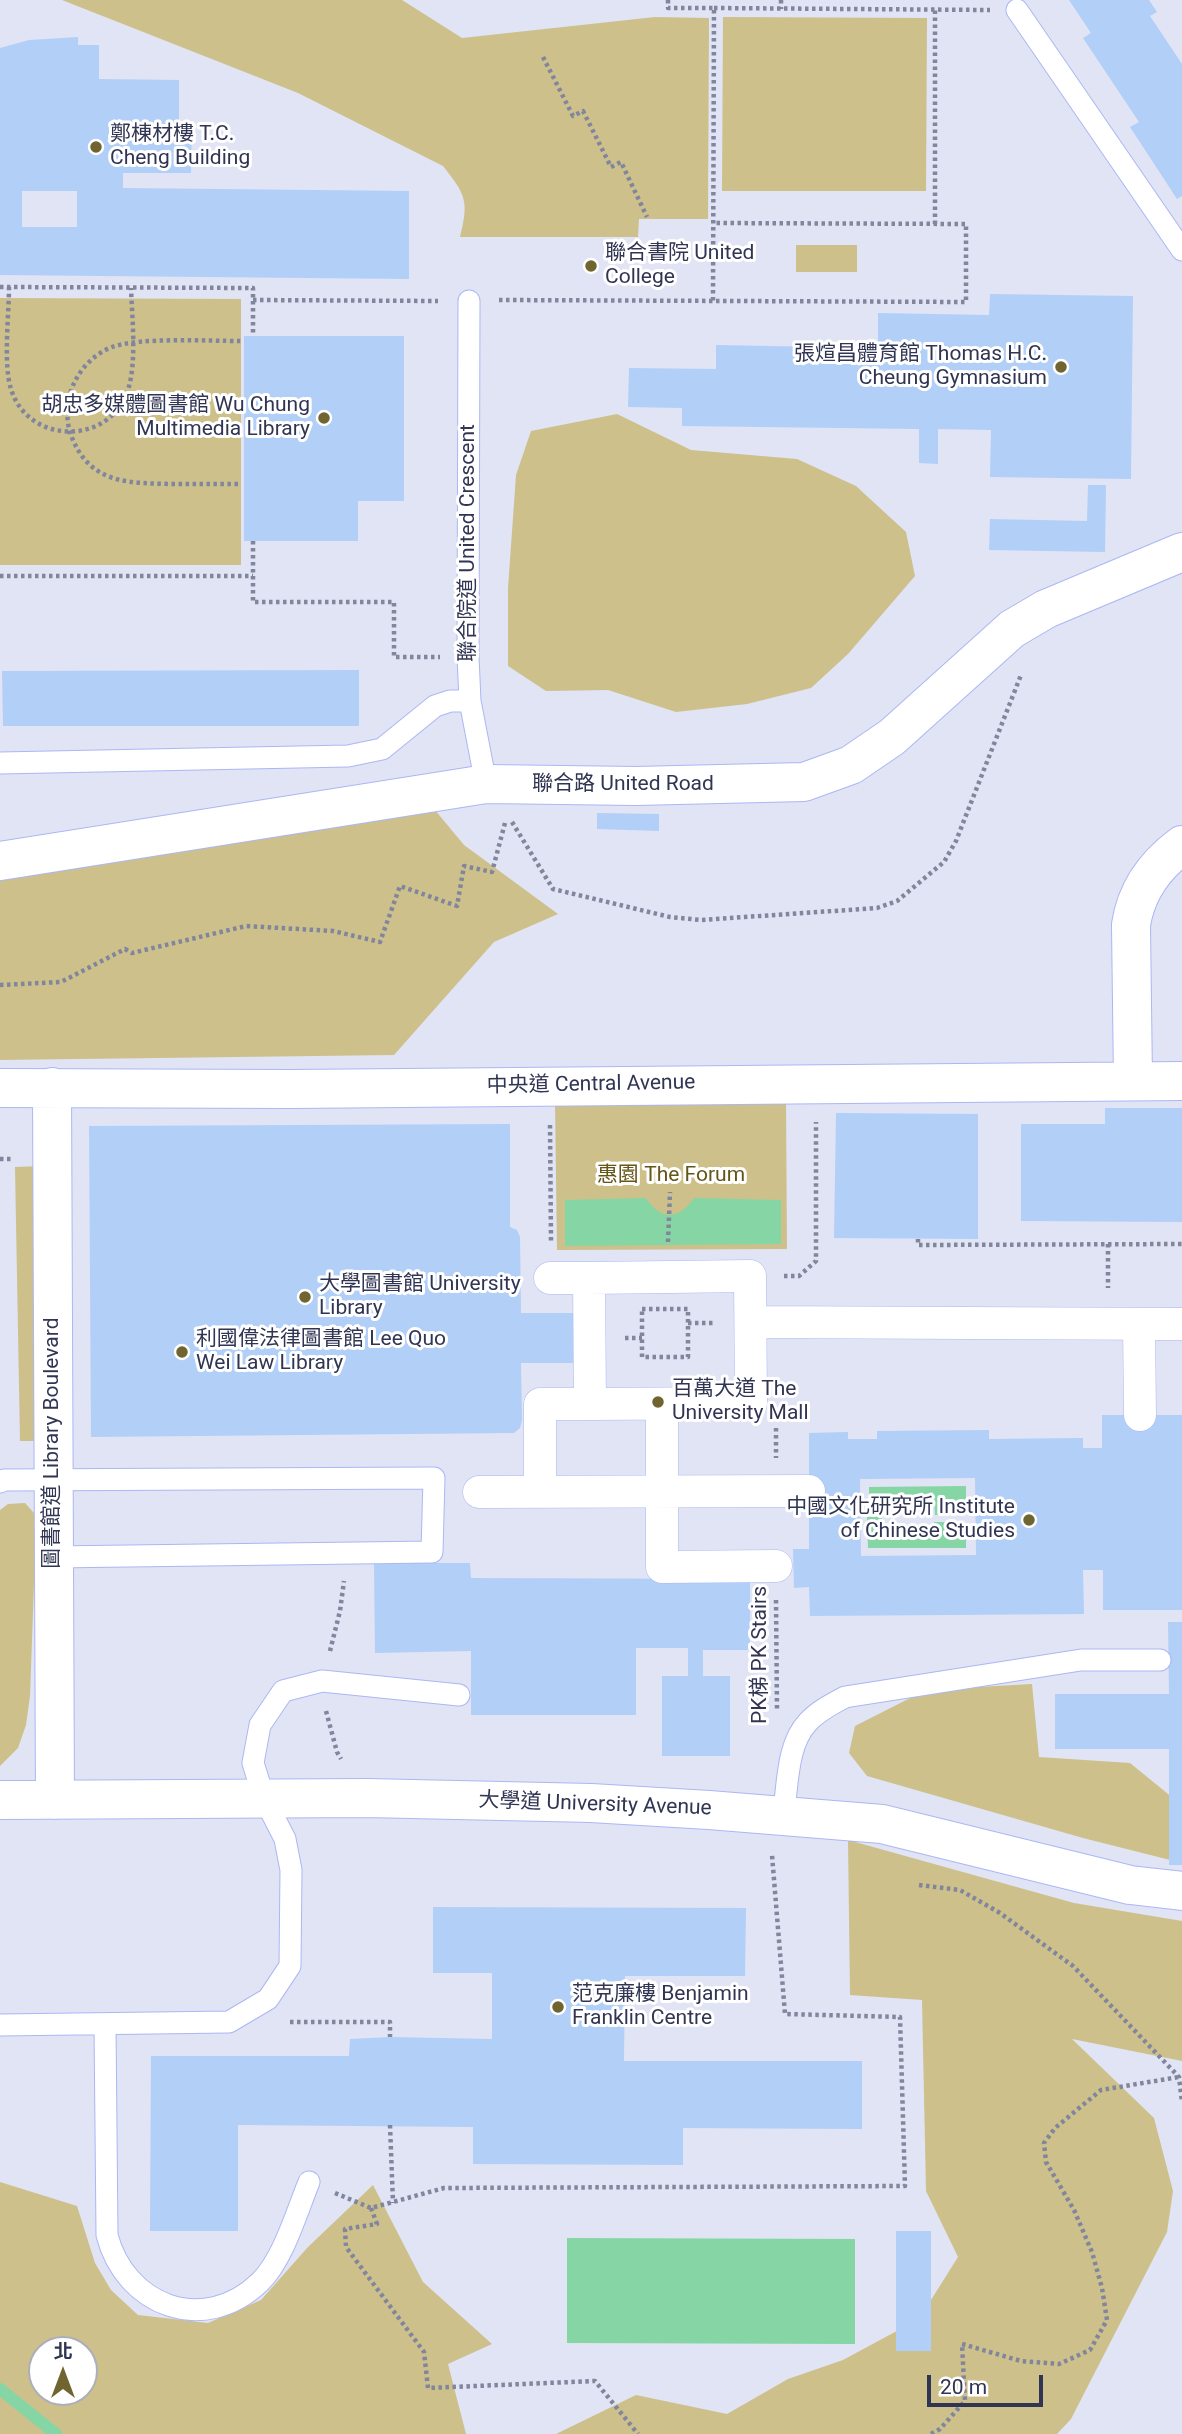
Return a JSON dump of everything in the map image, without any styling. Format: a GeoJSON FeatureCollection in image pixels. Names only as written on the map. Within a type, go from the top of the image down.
{"type":"FeatureCollection","features":[{"type":"Feature","properties":{"kind":"street","name":"聯合路 United Road"},"geometry":{"type":"LineString","coordinates":[[0,861],[486,784],[636,786],[804,782],[851,765],[892,737],[1012,629],[1046,609],[1182,552]]}},
{"type":"Feature","properties":{"kind":"street"},"geometry":{"type":"LineString","coordinates":[[1133,1081],[1131,925],[1134,909],[1150,875],[1168,855],[1182,845]]}},
{"type":"Feature","properties":{"kind":"street","name":"中央道 Central Avenue"},"geometry":{"type":"LineString","coordinates":[[0,1088],[292,1089],[1182,1081]]}},
{"type":"Feature","properties":{"kind":"street","name":"圖書館道 Library Boulevard"},"geometry":{"type":"LineString","coordinates":[[52,1087],[55,1800]]}},
{"type":"Feature","properties":{"kind":"street"},"geometry":{"type":"LineString","coordinates":[[540,1492],[540,1404],[751,1403],[750,1276],[550,1278]]}},
{"type":"Feature","properties":{"kind":"street"},"geometry":{"type":"LineString","coordinates":[[589,1278],[590,1404]]}},
{"type":"Feature","properties":{"kind":"street"},"geometry":{"type":"LineString","coordinates":[[751,1322],[1182,1324]]}},
{"type":"Feature","properties":{"kind":"street"},"geometry":{"type":"LineString","coordinates":[[1124,1324],[1140,1415]]}},
{"type":"Feature","properties":{"kind":"street"},"geometry":{"type":"LineString","coordinates":[[662,1404],[662,1567],[776,1566]]}},
{"type":"Feature","properties":{"kind":"street"},"geometry":{"type":"LineString","coordinates":[[479,1492],[809,1491]]}},
{"type":"Feature","properties":{"kind":"street","name":"大學道 University Avenue"},"geometry":{"type":"LineString","coordinates":[[0,1800],[367,1798],[591,1803],[882,1824],[1130,1885],[1182,1891]]}},
{"type":"Feature","properties":{"kind":"lane"},"geometry":{"type":"LineString","coordinates":[[1017,10],[1182,250]]}},
{"type":"Feature","properties":{"kind":"lane","name":"聯合院道 United Crescent"},"geometry":{"type":"LineString","coordinates":[[469,301],[468,657],[470,701],[486,784]]}},
{"type":"Feature","properties":{"kind":"lane"},"geometry":{"type":"LineString","coordinates":[[0,763],[348,757],[382,749],[435,706],[450,701],[470,701]]}},
{"type":"Feature","properties":{"kind":"lane"},"geometry":{"type":"LineString","coordinates":[[0,1482],[4,1479],[434,1478],[432,1552],[54,1557]]}},
{"type":"Feature","properties":{"kind":"lane"},"geometry":{"type":"LineString","coordinates":[[783,1817],[793,1747],[807,1723],[845,1697],[1081,1660],[1160,1660]]}},
{"type":"Feature","properties":{"kind":"lane"},"geometry":{"type":"LineString","coordinates":[[0,2025],[229,2022],[268,2000],[290,1966],[291,1870],[285,1839],[264,1798],[253,1762],[260,1725],[283,1691],[322,1681],[459,1695]]}},
{"type":"Feature","properties":{"kind":"lane"},"geometry":{"type":"LineString","coordinates":[[105,2024],[107,2235],[119,2267],[131,2283],[148,2297],[176,2308],[207,2309],[237,2300],[261,2281],[278,2255],[309,2182]]}},
{"type":"Feature","properties":{"kind":"path"},"geometry":{"type":"LineString","coordinates":[[668,0],[668,8],[1017,10]]}},
{"type":"Feature","properties":{"kind":"path"},"geometry":{"type":"LineString","coordinates":[[781,0],[781,9]]}},
{"type":"Feature","properties":{"kind":"path"},"geometry":{"type":"LineString","coordinates":[[868,0],[868,9]]}},
{"type":"Feature","properties":{"kind":"path"},"geometry":{"type":"LineString","coordinates":[[713,301],[715,8]]}},
{"type":"Feature","properties":{"kind":"path"},"geometry":{"type":"LineString","coordinates":[[935,10],[935,224]]}},
{"type":"Feature","properties":{"kind":"path"},"geometry":{"type":"LineString","coordinates":[[543,57],[573,116],[583,111],[611,167],[621,162],[647,217]]}},
{"type":"Feature","properties":{"kind":"path"},"geometry":{"type":"LineString","coordinates":[[253,300],[966,302],[966,224],[714,223]]}},
{"type":"Feature","properties":{"kind":"path"},"geometry":{"type":"LineString","coordinates":[[0,287],[253,288],[253,335]]}},
{"type":"Feature","properties":{"kind":"path"},"geometry":{"type":"LineString","coordinates":[[9,287],[8,371],[9,387],[15,402],[39,425],[70,433],[86,431],[112,415],[122,403],[128,389],[132,360],[131,288]]}},
{"type":"Feature","properties":{"kind":"path"},"geometry":{"type":"LineString","coordinates":[[238,484],[121,481],[107,476],[89,463],[75,446],[67,415],[69,397],[85,366],[98,354],[114,346],[132,342],[241,341]]}},
{"type":"Feature","properties":{"kind":"path"},"geometry":{"type":"LineString","coordinates":[[253,541],[253,602],[372,602]]}},
{"type":"Feature","properties":{"kind":"path"},"geometry":{"type":"LineString","coordinates":[[0,576],[253,576]]}},
{"type":"Feature","properties":{"kind":"path"},"geometry":{"type":"LineString","coordinates":[[0,985],[61,982],[125,949],[132,953],[247,926],[333,932],[380,942],[400,886],[457,906],[464,866],[492,872],[507,815],[553,889],[670,917],[701,920],[888,906],[944,862],[956,841],[1021,673]]}},
{"type":"Feature","properties":{"kind":"path"},"geometry":{"type":"LineString","coordinates":[[550,1278],[551,1085]]}},
{"type":"Feature","properties":{"kind":"path"},"geometry":{"type":"LineString","coordinates":[[750,1276],[799,1276],[816,1261],[817,1166]]}},
{"type":"Feature","properties":{"kind":"path"},"geometry":{"type":"LineString","coordinates":[[668,1244],[670,1192]]}},
{"type":"Feature","properties":{"kind":"path"},"geometry":{"type":"LineString","coordinates":[[918,1239],[918,1245],[1182,1244]]}},
{"type":"Feature","properties":{"kind":"path"},"geometry":{"type":"LineString","coordinates":[[1108,1244],[1124,1324]]}},
{"type":"Feature","properties":{"kind":"path"},"geometry":{"type":"LineString","coordinates":[[642,1309],[688,1309],[688,1357],[642,1357],[642,1309]]}},
{"type":"Feature","properties":{"kind":"path"},"geometry":{"type":"LineString","coordinates":[[347,1553],[340,1611],[322,1681],[327,1721],[337,1752],[367,1798]]}},
{"type":"Feature","properties":{"kind":"path","name":"PK梯 PK Stairs"},"geometry":{"type":"LineString","coordinates":[[776,1566],[777,1721]]}},
{"type":"Feature","properties":{"kind":"path"},"geometry":{"type":"LineString","coordinates":[[309,2182],[371,2208],[444,2188],[905,2186],[900,2017],[785,2014],[771,1853]]}},
{"type":"Feature","properties":{"kind":"path"},"geometry":{"type":"LineString","coordinates":[[919,1885],[960,1890],[1000,1913],[1073,1966],[1180,2077],[1182,2102]]}},
{"type":"Feature","properties":{"kind":"path"},"geometry":{"type":"LineString","coordinates":[[229,2022],[390,2022],[390,2036]]}},
{"type":"Feature","properties":{"kind":"path"},"geometry":{"type":"LineString","coordinates":[[930,2434],[940,2429],[965,2401],[962,2344],[1021,2361],[1059,2364],[1090,2350],[1107,2319],[1102,2288],[1092,2252],[1074,2210],[1046,2162],[1044,2143],[1055,2128],[1101,2090],[1180,2077]]}},
{"type":"Feature","properties":{"kind":"path"},"geometry":{"type":"LineString","coordinates":[[390,2125],[393,2203]]}},
{"type":"Feature","properties":{"kind":"path"},"geometry":{"type":"LineString","coordinates":[[371,2208],[377,2224],[345,2229],[346,2247],[424,2352],[428,2389],[595,2381],[638,2434]]}},
{"type":"Feature","properties":{"kind":"green space"},"geometry":{"type":"Polygon","coordinates":[[[62,0],[402,0],[462,38],[655,17],[709,18],[708,219],[639,219],[638,237],[460,237],[464,199],[457,184],[443,166],[298,93],[62,0]]]}},
{"type":"Feature","properties":{"kind":"green space"},"geometry":{"type":"Polygon","coordinates":[[[723,17],[927,18],[926,191],[722,191],[723,17]]]}},
{"type":"Feature","properties":{"kind":"green space"},"geometry":{"type":"Polygon","coordinates":[[[796,245],[857,245],[857,272],[796,272],[796,245]]]}},
{"type":"Feature","properties":{"kind":"green space"},"geometry":{"type":"Polygon","coordinates":[[[0,298],[241,299],[241,565],[0,565],[0,298]]]}},
{"type":"Feature","properties":{"kind":"green space"},"geometry":{"type":"Polygon","coordinates":[[[617,414],[691,450],[797,459],[856,486],[906,532],[915,576],[848,654],[811,688],[747,704],[676,712],[608,690],[546,691],[508,666],[508,588],[516,475],[531,431],[617,414]]]}},
{"type":"Feature","properties":{"kind":"green space"},"geometry":{"type":"Polygon","coordinates":[[[420,792],[464,845],[558,914],[494,942],[394,1055],[0,1060],[0,874],[420,792]]]}},
{"type":"Feature","properties":{"kind":"green space","name":"惠園 The Forum"},"geometry":{"type":"Polygon","coordinates":[[[786,1102],[787,1249],[557,1250],[555,1103],[786,1102]]]}},
{"type":"Feature","properties":{"kind":"green space"},"geometry":{"type":"Polygon","coordinates":[[[43,1166],[49,1441],[20,1441],[15,1167],[43,1166]]]}},
{"type":"Feature","properties":{"kind":"green space"},"geometry":{"type":"Polygon","coordinates":[[[25,1503],[34,1513],[36,1528],[30,1696],[26,1725],[18,1748],[0,1766],[0,1510],[8,1504],[25,1503]]]}},
{"type":"Feature","properties":{"kind":"green space"},"geometry":{"type":"Polygon","coordinates":[[[1032,1684],[1039,1757],[1130,1763],[1173,1798],[1182,1863],[1083,1838],[867,1776],[849,1753],[855,1726],[926,1690],[1032,1684]]]}},
{"type":"Feature","properties":{"kind":"green space"},"geometry":{"type":"Polygon","coordinates":[[[848,1840],[1074,1903],[1182,1921],[1182,2061],[1072,2039],[1154,2118],[1173,2191],[1167,2232],[1071,2419],[1057,2434],[556,2434],[636,2395],[727,2414],[788,2379],[843,2360],[919,2319],[958,2257],[926,2191],[922,2000],[850,1995],[848,1840]]]}},
{"type":"Feature","properties":{"kind":"green space"},"geometry":{"type":"Polygon","coordinates":[[[0,2182],[77,2206],[95,2263],[111,2290],[138,2315],[208,2323],[261,2300],[308,2247],[373,2185],[423,2282],[492,2344],[448,2364],[466,2434],[0,2434],[0,2182]]]}},
{"type":"Feature","properties":{"kind":"shaded area"},"geometry":{"type":"Polygon","coordinates":[[[646,1198],[658,1211],[670,1215],[682,1211],[694,1198],[781,1200],[781,1244],[565,1246],[565,1200],[646,1198]]]}},
{"type":"Feature","properties":{"kind":"shaded area"},"geometry":{"type":"Polygon","coordinates":[[[966,1486],[966,1508],[951,1508],[950,1515],[935,1515],[934,1497],[869,1498],[869,1487],[966,1486]]]}},
{"type":"Feature","properties":{"kind":"shaded area"},"geometry":{"type":"Polygon","coordinates":[[[867,1517],[882,1517],[882,1526],[934,1526],[934,1522],[951,1522],[951,1534],[966,1534],[966,1548],[868,1548],[867,1517]]]}},
{"type":"Feature","properties":{"kind":"shaded area"},"geometry":{"type":"Polygon","coordinates":[[[567,2238],[855,2239],[855,2344],[567,2343],[567,2238]]]}},
{"type":"Feature","properties":{"kind":"building"},"geometry":{"type":"Polygon","coordinates":[[[1069,0],[1149,0],[1157,12],[1150,16],[1182,64],[1182,196],[1177,199],[1130,127],[1139,122],[1083,38],[1091,33],[1069,0]]]}},
{"type":"Feature","properties":{"kind":"building","name":"鄭棟材樓 T.C. Cheng Building"},"geometry":{"type":"Polygon","coordinates":[[[78,37],[78,45],[99,45],[99,79],[179,80],[179,122],[192,122],[191,173],[123,173],[123,188],[409,191],[409,279],[0,275],[0,48],[29,40],[78,37]],[[22,191],[22,227],[77,227],[77,191],[22,191]]]}},
{"type":"Feature","properties":{"kind":"building"},"geometry":{"type":"Polygon","coordinates":[[[990,294],[1133,296],[1131,479],[990,477],[991,430],[938,429],[938,464],[919,463],[919,429],[682,426],[682,408],[628,407],[629,368],[716,369],[716,345],[878,348],[878,313],[989,315],[990,294]]]}},
{"type":"Feature","properties":{"kind":"building","name":"胡忠多媒體圖書館 Wu Chung Multimedia Library"},"geometry":{"type":"Polygon","coordinates":[[[244,336],[404,336],[404,501],[358,501],[358,541],[244,541],[244,336]]]}},
{"type":"Feature","properties":{"kind":"building"},"geometry":{"type":"Polygon","coordinates":[[[1088,485],[1106,485],[1105,552],[989,550],[990,519],[1087,521],[1088,485]]]}},
{"type":"Feature","properties":{"kind":"building"},"geometry":{"type":"Polygon","coordinates":[[[359,670],[359,726],[3,726],[2,671],[359,670]]]}},
{"type":"Feature","properties":{"kind":"building"},"geometry":{"type":"Polygon","coordinates":[[[597,813],[659,814],[659,831],[597,829],[597,813]]]}},
{"type":"Feature","properties":{"kind":"building"},"geometry":{"type":"Polygon","coordinates":[[[1105,1108],[1182,1108],[1182,1222],[1021,1221],[1021,1124],[1105,1124],[1105,1108]]]}},
{"type":"Feature","properties":{"kind":"building"},"geometry":{"type":"Polygon","coordinates":[[[836,1113],[978,1114],[978,1239],[834,1238],[836,1113]]]}},
{"type":"Feature","properties":{"kind":"building"},"geometry":{"type":"Polygon","coordinates":[[[510,1124],[510,1227],[517,1230],[520,1237],[521,1313],[573,1313],[573,1363],[521,1363],[522,1420],[520,1428],[514,1433],[91,1437],[89,1126],[510,1124]]]}},
{"type":"Feature","properties":{"kind":"building","name":"中國文化研究所 Institute of Chinese Studies"},"geometry":{"type":"Polygon","coordinates":[[[1102,1415],[1182,1415],[1182,1610],[1103,1610],[1103,1570],[1083,1570],[1084,1614],[810,1616],[809,1587],[794,1588],[793,1549],[809,1549],[809,1433],[848,1432],[848,1439],[877,1439],[877,1431],[989,1430],[989,1439],[1083,1438],[1083,1448],[1102,1448],[1102,1415]],[[975,1478],[860,1479],[861,1556],[976,1555],[975,1478]]]}},
{"type":"Feature","properties":{"kind":"building"},"geometry":{"type":"Polygon","coordinates":[[[374,1563],[470,1563],[471,1578],[750,1579],[750,1650],[703,1650],[703,1676],[730,1676],[730,1756],[662,1756],[662,1676],[688,1676],[688,1648],[636,1648],[636,1715],[471,1715],[471,1651],[375,1653],[374,1563]]]}},
{"type":"Feature","properties":{"kind":"building"},"geometry":{"type":"Polygon","coordinates":[[[1168,1622],[1182,1622],[1182,1865],[1169,1865],[1169,1749],[1055,1749],[1055,1694],[1169,1694],[1168,1622]]]}},
{"type":"Feature","properties":{"kind":"building","name":"范克廉樓 Benjamin Franklin Centre"},"geometry":{"type":"Polygon","coordinates":[[[433,1907],[746,1908],[745,1976],[625,1976],[624,2061],[862,2061],[862,2129],[683,2128],[683,2165],[473,2164],[473,2127],[238,2125],[238,2231],[150,2231],[151,2056],[349,2056],[350,2039],[492,2039],[492,1973],[433,1973],[433,1907]]]}},
{"type":"Feature","properties":{"kind":"building"},"geometry":{"type":"Polygon","coordinates":[[[896,2231],[931,2231],[931,2351],[896,2351],[896,2231]]]}},
{"type":"Feature","properties":{"kind":"waterway"},"geometry":{"type":"LineString","coordinates":[[0,2389],[56,2434]]}},
{"type":"Feature","properties":{"kind":"place","name":"鄭棟材樓 T.C. Cheng Building"},"geometry":{"type":"Point","coordinates":[96,147]}},
{"type":"Feature","properties":{"kind":"place","name":"聯合書院 United College"},"geometry":{"type":"Point","coordinates":[591,266]}},
{"type":"Feature","properties":{"kind":"place","name":"張煊昌體育館 Thomas H.C. Cheung Gymnasium"},"geometry":{"type":"Point","coordinates":[1061,367]}},
{"type":"Feature","properties":{"kind":"place","name":"胡忠多媒體圖書館 Wu Chung Multimedia Library"},"geometry":{"type":"Point","coordinates":[324,418]}},
{"type":"Feature","properties":{"kind":"place","name":"大學圖書館 University Library"},"geometry":{"type":"Point","coordinates":[305,1297]}},
{"type":"Feature","properties":{"kind":"place","name":"利國偉法律圖書館 Lee Quo Wei Law Library"},"geometry":{"type":"Point","coordinates":[182,1352]}},
{"type":"Feature","properties":{"kind":"place","name":"百萬大道 The University Mall"},"geometry":{"type":"Point","coordinates":[658,1402]}},
{"type":"Feature","properties":{"kind":"place","name":"中國文化研究所 Institute of Chinese Studies"},"geometry":{"type":"Point","coordinates":[1029,1520]}},
{"type":"Feature","properties":{"kind":"place","name":"范克廉樓 Benjamin Franklin Centre"},"geometry":{"type":"Point","coordinates":[558,2007]}}]}
